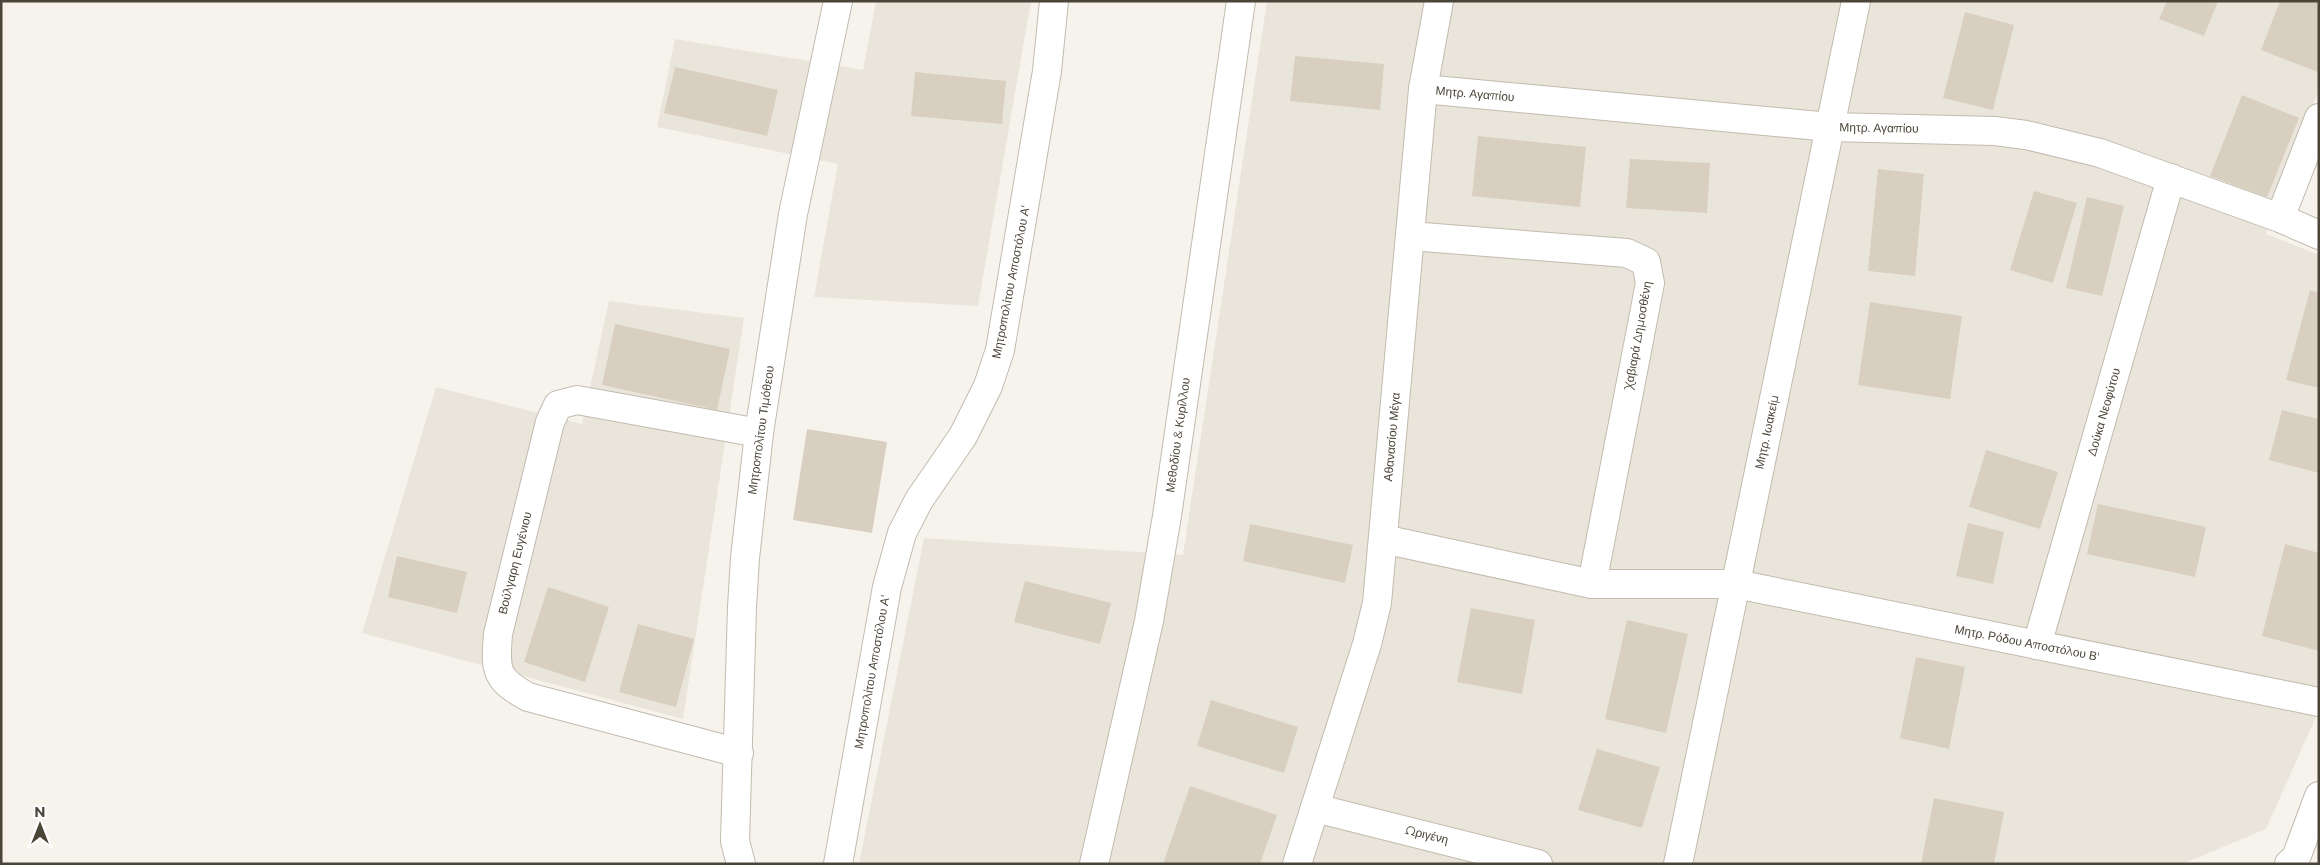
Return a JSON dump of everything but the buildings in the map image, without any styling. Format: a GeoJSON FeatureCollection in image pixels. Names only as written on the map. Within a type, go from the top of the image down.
{"type":"FeatureCollection","features":[{"type":"Feature","properties":{"kind":"street","name":"Μητροπολίτου Τιμόθεου"},"geometry":{"type":"LineString","coordinates":[[741,864],[735,840],[745,558],[760,433],[793,214],[838,1]]}},
{"type":"Feature","properties":{"kind":"street","name":"Μητροπολίτου Αποστόλου Α'"},"geometry":{"type":"LineString","coordinates":[[838,864],[887,587],[902,533],[919,500],[963,436],[988,386],[1000,350],[1047,71],[1054,1]]}},
{"type":"Feature","properties":{"kind":"street","name":"Μεθοδίου & Κυρίλλου"},"geometry":{"type":"LineString","coordinates":[[1094,864],[1152,602],[1167,516],[1241,1]]}},
{"type":"Feature","properties":{"kind":"street","name":"Αθανασίου Μέγα"},"geometry":{"type":"LineString","coordinates":[[1297,864],[1367,644],[1377,603],[1423,89],[1439,1]]}},
{"type":"Feature","properties":{"kind":"street","name":"Μητρ. Ιωακείμ"},"geometry":{"type":"LineString","coordinates":[[1678,864],[1856,1]]}},
{"type":"Feature","properties":{"kind":"street","name":"Μητρ. Αγαπίου"},"geometry":{"type":"LineString","coordinates":[[1423,89],[1830,127],[1994,131],[2026,135],[2100,152],[2280,218],[2319,235]]}},
{"type":"Feature","properties":{"kind":"street"},"geometry":{"type":"LineString","coordinates":[[2280,218],[2319,118]]}},
{"type":"Feature","properties":{"kind":"street","name":"Δούκα Νεοφύτου"},"geometry":{"type":"LineString","coordinates":[[2037,645],[2171,178]]}},
{"type":"Feature","properties":{"kind":"street","name":"Χαβιαρά Δημοσθένη"},"geometry":{"type":"LineString","coordinates":[[1410,236],[1627,253],[1646,262],[1650,283],[1592,584]]}},
{"type":"Feature","properties":{"kind":"street","name":"Βούλγαρη Ευγένιου"},"geometry":{"type":"LineString","coordinates":[[739,753],[528,697],[504,682],[500,675],[496,658],[498,634],[550,422],[558,405],[577,400],[760,433]]}},
{"type":"Feature","properties":{"kind":"street","name":"Μητρ. Ρόδου Αποστόλου Β'"},"geometry":{"type":"LineString","coordinates":[[1383,539],[1592,584],[1736,584],[2319,702]]}},
{"type":"Feature","properties":{"kind":"street"},"geometry":{"type":"LineString","coordinates":[[2290,864],[2296,858],[2319,796]]}},
{"type":"Feature","properties":{"kind":"street","name":"Ωριγένη"},"geometry":{"type":"LineString","coordinates":[[1315,808],[1538,864]]}},
{"type":"Feature","properties":{"kind":"shaded area"},"geometry":{"type":"Polygon","coordinates":[[[876,1],[1031,1],[978,306],[814,297],[838,164],[657,127],[675,39],[863,70],[876,1]]]}},
{"type":"Feature","properties":{"kind":"shaded area"},"geometry":{"type":"Polygon","coordinates":[[[1267,1],[2319,1],[2319,90],[2266,234],[2319,255],[2319,710],[2266,829],[2182,864],[859,864],[924,538],[1183,555],[1267,1]]]}},
{"type":"Feature","properties":{"kind":"shaded area"},"geometry":{"type":"Polygon","coordinates":[[[609,301],[744,318],[683,719],[362,633],[436,387],[582,424],[609,301]]]}}]}
